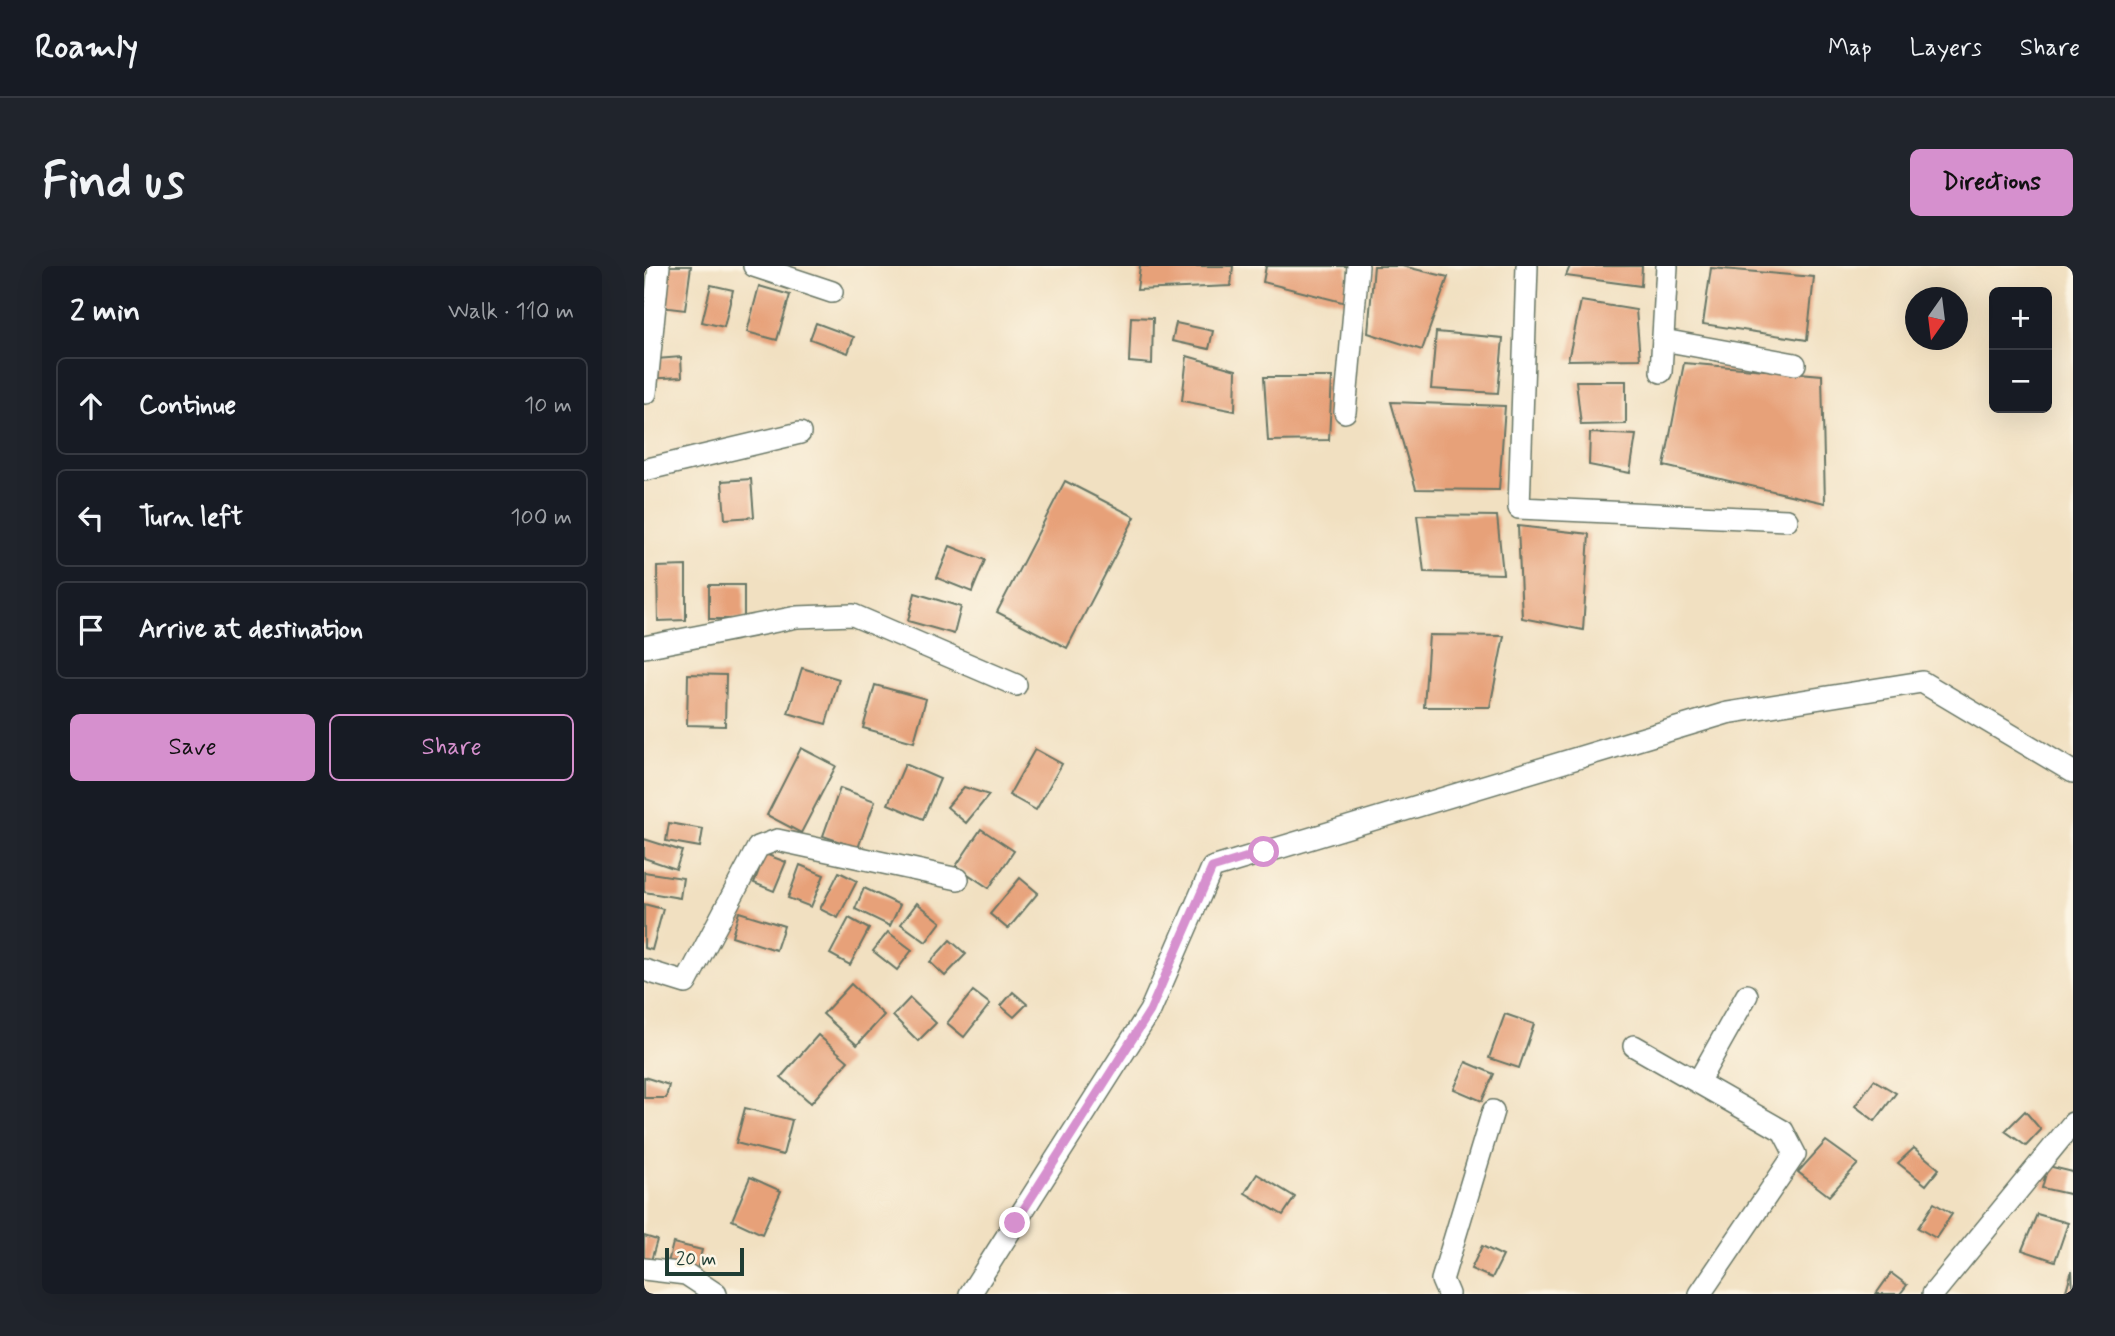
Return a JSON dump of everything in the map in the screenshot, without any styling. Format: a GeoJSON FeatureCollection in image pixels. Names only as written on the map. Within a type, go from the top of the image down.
{"type":"FeatureCollection","features":[{"type":"Feature","properties":{"kind":"street"},"geometry":{"type":"LineString","coordinates":[[646,393],[659,266]]}},
{"type":"Feature","properties":{"kind":"street"},"geometry":{"type":"LineString","coordinates":[[754,266],[832,292]]}},
{"type":"Feature","properties":{"kind":"street"},"geometry":{"type":"LineString","coordinates":[[1345,412],[1358,266]]}},
{"type":"Feature","properties":{"kind":"street"},"geometry":{"type":"LineString","coordinates":[[1527,266],[1519,508],[1787,520]]}},
{"type":"Feature","properties":{"kind":"street"},"geometry":{"type":"LineString","coordinates":[[1661,372],[1667,266]]}},
{"type":"Feature","properties":{"kind":"street"},"geometry":{"type":"LineString","coordinates":[[1663,340],[1795,364]]}},
{"type":"Feature","properties":{"kind":"street"},"geometry":{"type":"LineString","coordinates":[[644,470],[800,433]]}},
{"type":"Feature","properties":{"kind":"street"},"geometry":{"type":"LineString","coordinates":[[644,647],[797,617],[853,615],[1016,685]]}},
{"type":"Feature","properties":{"kind":"street"},"geometry":{"type":"LineString","coordinates":[[970,1294],[1150,1011],[1212,868],[1727,713],[1922,682],[2073,772]]}},
{"type":"Feature","properties":{"kind":"street"},"geometry":{"type":"LineString","coordinates":[[644,970],[687,983],[758,847],[777,840],[958,879]]}},
{"type":"Feature","properties":{"kind":"street"},"geometry":{"type":"LineString","coordinates":[[1698,1082],[1747,995]]}},
{"type":"Feature","properties":{"kind":"street"},"geometry":{"type":"LineString","coordinates":[[1634,1046],[1783,1131],[1795,1154],[1700,1294]]}},
{"type":"Feature","properties":{"kind":"street"},"geometry":{"type":"LineString","coordinates":[[1448,1294],[1442,1280],[1493,1111]]}},
{"type":"Feature","properties":{"kind":"street"},"geometry":{"type":"LineString","coordinates":[[1933,1294],[2073,1123]]}},
{"type":"Feature","properties":{"kind":"street"},"geometry":{"type":"LineString","coordinates":[[644,1269],[716,1294]]}},
{"type":"Feature","properties":{"kind":"building"},"geometry":{"type":"Polygon","coordinates":[[[665,266],[691,266],[685,310],[660,307],[665,266]]]}},
{"type":"Feature","properties":{"kind":"building"},"geometry":{"type":"Polygon","coordinates":[[[1140,266],[1233,266],[1231,286],[1137,290],[1140,266]]]}},
{"type":"Feature","properties":{"kind":"building"},"geometry":{"type":"Polygon","coordinates":[[[1266,266],[1347,266],[1346,303],[1263,282],[1266,266]]]}},
{"type":"Feature","properties":{"kind":"building"},"geometry":{"type":"Polygon","coordinates":[[[1374,266],[1402,266],[1448,277],[1422,350],[1368,333],[1374,266]]]}},
{"type":"Feature","properties":{"kind":"building"},"geometry":{"type":"Polygon","coordinates":[[[1570,266],[1642,266],[1641,286],[1566,276],[1570,266]]]}},
{"type":"Feature","properties":{"kind":"building"},"geometry":{"type":"Polygon","coordinates":[[[1711,268],[1814,277],[1807,340],[1703,324],[1711,268]]]}},
{"type":"Feature","properties":{"kind":"building"},"geometry":{"type":"Polygon","coordinates":[[[711,285],[733,290],[724,327],[702,322],[711,285]]]}},
{"type":"Feature","properties":{"kind":"building"},"geometry":{"type":"Polygon","coordinates":[[[759,286],[790,295],[777,340],[747,332],[759,286]]]}},
{"type":"Feature","properties":{"kind":"building"},"geometry":{"type":"Polygon","coordinates":[[[1581,301],[1636,310],[1640,359],[1568,360],[1581,301]]]}},
{"type":"Feature","properties":{"kind":"building"},"geometry":{"type":"Polygon","coordinates":[[[1131,317],[1153,318],[1152,364],[1129,362],[1131,317]]]}},
{"type":"Feature","properties":{"kind":"building"},"geometry":{"type":"Polygon","coordinates":[[[816,323],[854,337],[848,353],[810,339],[816,323]]]}},
{"type":"Feature","properties":{"kind":"building"},"geometry":{"type":"Polygon","coordinates":[[[1176,323],[1213,331],[1209,349],[1172,341],[1176,323]]]}},
{"type":"Feature","properties":{"kind":"building"},"geometry":{"type":"Polygon","coordinates":[[[1436,332],[1503,338],[1498,393],[1431,389],[1436,332]]]}},
{"type":"Feature","properties":{"kind":"building"},"geometry":{"type":"Polygon","coordinates":[[[1187,356],[1236,370],[1235,411],[1182,401],[1187,356]]]}},
{"type":"Feature","properties":{"kind":"building"},"geometry":{"type":"Polygon","coordinates":[[[681,357],[682,377],[644,379],[644,360],[681,357]]]}},
{"type":"Feature","properties":{"kind":"building"},"geometry":{"type":"Polygon","coordinates":[[[1684,363],[1822,375],[1825,503],[1664,466],[1684,363]]]}},
{"type":"Feature","properties":{"kind":"building"},"geometry":{"type":"Polygon","coordinates":[[[1264,377],[1332,377],[1329,440],[1268,441],[1264,377]]]}},
{"type":"Feature","properties":{"kind":"building"},"geometry":{"type":"Polygon","coordinates":[[[1576,381],[1626,381],[1626,424],[1581,425],[1576,381]]]}},
{"type":"Feature","properties":{"kind":"building"},"geometry":{"type":"Polygon","coordinates":[[[1391,402],[1505,406],[1499,490],[1416,489],[1391,402]]]}},
{"type":"Feature","properties":{"kind":"building"},"geometry":{"type":"Polygon","coordinates":[[[1590,433],[1636,435],[1630,473],[1589,465],[1590,433]]]}},
{"type":"Feature","properties":{"kind":"building"},"geometry":{"type":"Polygon","coordinates":[[[751,479],[754,517],[725,519],[722,481],[751,479]]]}},
{"type":"Feature","properties":{"kind":"building"},"geometry":{"type":"Polygon","coordinates":[[[1065,481],[1135,517],[1067,648],[997,612],[1065,481]]]}},
{"type":"Feature","properties":{"kind":"building"},"geometry":{"type":"Polygon","coordinates":[[[1417,515],[1497,516],[1503,574],[1424,572],[1417,515]]]}},
{"type":"Feature","properties":{"kind":"building"},"geometry":{"type":"Polygon","coordinates":[[[1518,526],[1589,534],[1583,630],[1522,618],[1518,526]]]}},
{"type":"Feature","properties":{"kind":"building"},"geometry":{"type":"Polygon","coordinates":[[[950,546],[985,560],[972,592],[937,578],[950,546]]]}},
{"type":"Feature","properties":{"kind":"building"},"geometry":{"type":"Polygon","coordinates":[[[686,566],[686,620],[658,621],[657,567],[686,566]]]}},
{"type":"Feature","properties":{"kind":"building"},"geometry":{"type":"Polygon","coordinates":[[[709,585],[744,585],[744,619],[709,619],[709,585]]]}},
{"type":"Feature","properties":{"kind":"building"},"geometry":{"type":"Polygon","coordinates":[[[915,593],[961,607],[954,634],[908,621],[915,593]]]}},
{"type":"Feature","properties":{"kind":"building"},"geometry":{"type":"Polygon","coordinates":[[[1429,635],[1504,636],[1490,707],[1424,707],[1429,635]]]}},
{"type":"Feature","properties":{"kind":"building"},"geometry":{"type":"Polygon","coordinates":[[[802,668],[839,679],[826,724],[788,713],[802,668]]]}},
{"type":"Feature","properties":{"kind":"building"},"geometry":{"type":"Polygon","coordinates":[[[688,674],[726,675],[725,726],[687,725],[688,674]]]}},
{"type":"Feature","properties":{"kind":"building"},"geometry":{"type":"Polygon","coordinates":[[[875,685],[926,699],[914,742],[863,728],[875,685]]]}},
{"type":"Feature","properties":{"kind":"building"},"geometry":{"type":"Polygon","coordinates":[[[801,748],[836,766],[801,833],[767,815],[801,748]]]}},
{"type":"Feature","properties":{"kind":"building"},"geometry":{"type":"Polygon","coordinates":[[[1035,749],[1062,764],[1036,810],[1009,795],[1035,749]]]}},
{"type":"Feature","properties":{"kind":"building"},"geometry":{"type":"Polygon","coordinates":[[[905,764],[940,779],[923,819],[888,804],[905,764]]]}},
{"type":"Feature","properties":{"kind":"building"},"geometry":{"type":"Polygon","coordinates":[[[964,787],[989,795],[966,823],[947,807],[964,787]]]}},
{"type":"Feature","properties":{"kind":"building"},"geometry":{"type":"Polygon","coordinates":[[[840,788],[875,801],[858,848],[823,836],[840,788]]]}},
{"type":"Feature","properties":{"kind":"building"},"geometry":{"type":"Polygon","coordinates":[[[669,823],[703,829],[700,847],[666,841],[669,823]]]}},
{"type":"Feature","properties":{"kind":"building"},"geometry":{"type":"Polygon","coordinates":[[[981,829],[1014,851],[989,888],[956,866],[981,829]]]}},
{"type":"Feature","properties":{"kind":"building"},"geometry":{"type":"Polygon","coordinates":[[[644,839],[682,851],[676,869],[644,858],[644,839]]]}},
{"type":"Feature","properties":{"kind":"building"},"geometry":{"type":"Polygon","coordinates":[[[765,854],[786,862],[774,891],[754,883],[765,854]]]}},
{"type":"Feature","properties":{"kind":"building"},"geometry":{"type":"Polygon","coordinates":[[[800,865],[824,875],[811,907],[788,898],[800,865]]]}},
{"type":"Feature","properties":{"kind":"building"},"geometry":{"type":"Polygon","coordinates":[[[644,872],[683,878],[680,898],[644,892],[644,872]]]}},
{"type":"Feature","properties":{"kind":"building"},"geometry":{"type":"Polygon","coordinates":[[[839,872],[857,881],[838,918],[820,909],[839,872]]]}},
{"type":"Feature","properties":{"kind":"building"},"geometry":{"type":"Polygon","coordinates":[[[1020,878],[1038,893],[1008,929],[990,914],[1020,878]]]}},
{"type":"Feature","properties":{"kind":"building"},"geometry":{"type":"Polygon","coordinates":[[[864,888],[900,905],[890,926],[855,909],[864,888]]]}},
{"type":"Feature","properties":{"kind":"building"},"geometry":{"type":"Polygon","coordinates":[[[917,903],[941,922],[926,942],[901,924],[917,903]]]}},
{"type":"Feature","properties":{"kind":"building"},"geometry":{"type":"Polygon","coordinates":[[[644,904],[663,909],[652,950],[644,948],[644,904]]]}},
{"type":"Feature","properties":{"kind":"building"},"geometry":{"type":"Polygon","coordinates":[[[739,912],[784,926],[776,950],[732,936],[739,912]]]}},
{"type":"Feature","properties":{"kind":"building"},"geometry":{"type":"Polygon","coordinates":[[[849,918],[869,929],[850,965],[830,954],[849,918]]]}},
{"type":"Feature","properties":{"kind":"building"},"geometry":{"type":"Polygon","coordinates":[[[888,932],[912,950],[897,970],[873,951],[888,932]]]}},
{"type":"Feature","properties":{"kind":"building"},"geometry":{"type":"Polygon","coordinates":[[[950,940],[966,954],[945,976],[930,962],[950,940]]]}},
{"type":"Feature","properties":{"kind":"building"},"geometry":{"type":"Polygon","coordinates":[[[851,984],[884,1015],[857,1045],[823,1014],[851,984]]]}},
{"type":"Feature","properties":{"kind":"building"},"geometry":{"type":"Polygon","coordinates":[[[973,991],[990,1004],[964,1037],[947,1023],[973,991]]]}},
{"type":"Feature","properties":{"kind":"building"},"geometry":{"type":"Polygon","coordinates":[[[1013,992],[1027,1004],[1014,1017],[1001,1006],[1013,992]]]}},
{"type":"Feature","properties":{"kind":"building"},"geometry":{"type":"Polygon","coordinates":[[[910,998],[936,1023],[918,1041],[893,1016],[910,998]]]}},
{"type":"Feature","properties":{"kind":"building"},"geometry":{"type":"Polygon","coordinates":[[[1505,1014],[1534,1024],[1519,1068],[1489,1058],[1505,1014]]]}},
{"type":"Feature","properties":{"kind":"building"},"geometry":{"type":"Polygon","coordinates":[[[818,1035],[848,1061],[811,1103],[781,1077],[818,1035]]]}},
{"type":"Feature","properties":{"kind":"building"},"geometry":{"type":"Polygon","coordinates":[[[1466,1062],[1494,1074],[1482,1101],[1454,1089],[1466,1062]]]}},
{"type":"Feature","properties":{"kind":"building"},"geometry":{"type":"Polygon","coordinates":[[[644,1077],[669,1085],[666,1098],[644,1098],[644,1077]]]}},
{"type":"Feature","properties":{"kind":"building"},"geometry":{"type":"Polygon","coordinates":[[[1874,1080],[1896,1093],[1875,1121],[1855,1106],[1874,1080]]]}},
{"type":"Feature","properties":{"kind":"building"},"geometry":{"type":"Polygon","coordinates":[[[745,1108],[792,1120],[783,1155],[736,1143],[745,1108]]]}},
{"type":"Feature","properties":{"kind":"building"},"geometry":{"type":"Polygon","coordinates":[[[2025,1111],[2041,1130],[2026,1146],[2005,1131],[2025,1111]]]}},
{"type":"Feature","properties":{"kind":"building"},"geometry":{"type":"Polygon","coordinates":[[[1826,1141],[1858,1164],[1829,1196],[1798,1172],[1826,1141]]]}},
{"type":"Feature","properties":{"kind":"building"},"geometry":{"type":"Polygon","coordinates":[[[1914,1148],[1939,1169],[1926,1185],[1898,1163],[1914,1148]]]}},
{"type":"Feature","properties":{"kind":"building"},"geometry":{"type":"Polygon","coordinates":[[[2048,1166],[2073,1172],[2073,1195],[2042,1188],[2048,1166]]]}},
{"type":"Feature","properties":{"kind":"building"},"geometry":{"type":"Polygon","coordinates":[[[1257,1174],[1295,1197],[1283,1215],[1245,1193],[1257,1174]]]}},
{"type":"Feature","properties":{"kind":"building"},"geometry":{"type":"Polygon","coordinates":[[[750,1177],[781,1191],[762,1234],[732,1220],[750,1177]]]}},
{"type":"Feature","properties":{"kind":"building"},"geometry":{"type":"Polygon","coordinates":[[[1934,1203],[1952,1214],[1936,1238],[1918,1228],[1934,1203]]]}},
{"type":"Feature","properties":{"kind":"building"},"geometry":{"type":"Polygon","coordinates":[[[2037,1214],[2068,1223],[2055,1261],[2022,1250],[2037,1214]]]}},
{"type":"Feature","properties":{"kind":"building"},"geometry":{"type":"Polygon","coordinates":[[[644,1236],[657,1240],[648,1271],[644,1270],[644,1236]]]}},
{"type":"Feature","properties":{"kind":"building"},"geometry":{"type":"Polygon","coordinates":[[[673,1243],[702,1250],[694,1282],[665,1275],[673,1243]]]}},
{"type":"Feature","properties":{"kind":"building"},"geometry":{"type":"Polygon","coordinates":[[[1482,1246],[1503,1256],[1492,1278],[1471,1269],[1482,1246]]]}},
{"type":"Feature","properties":{"kind":"building"},"geometry":{"type":"Polygon","coordinates":[[[2072,1270],[2073,1294],[2065,1294],[2072,1270]]]}},
{"type":"Feature","properties":{"kind":"building"},"geometry":{"type":"Polygon","coordinates":[[[1891,1273],[1907,1285],[1900,1294],[1876,1294],[1891,1273]]]}},
{"type":"Feature","properties":{"kind":"route"},"geometry":{"type":"LineString","coordinates":[[1015,1223],[1150,1011],[1212,868],[1264,852]]}}]}
